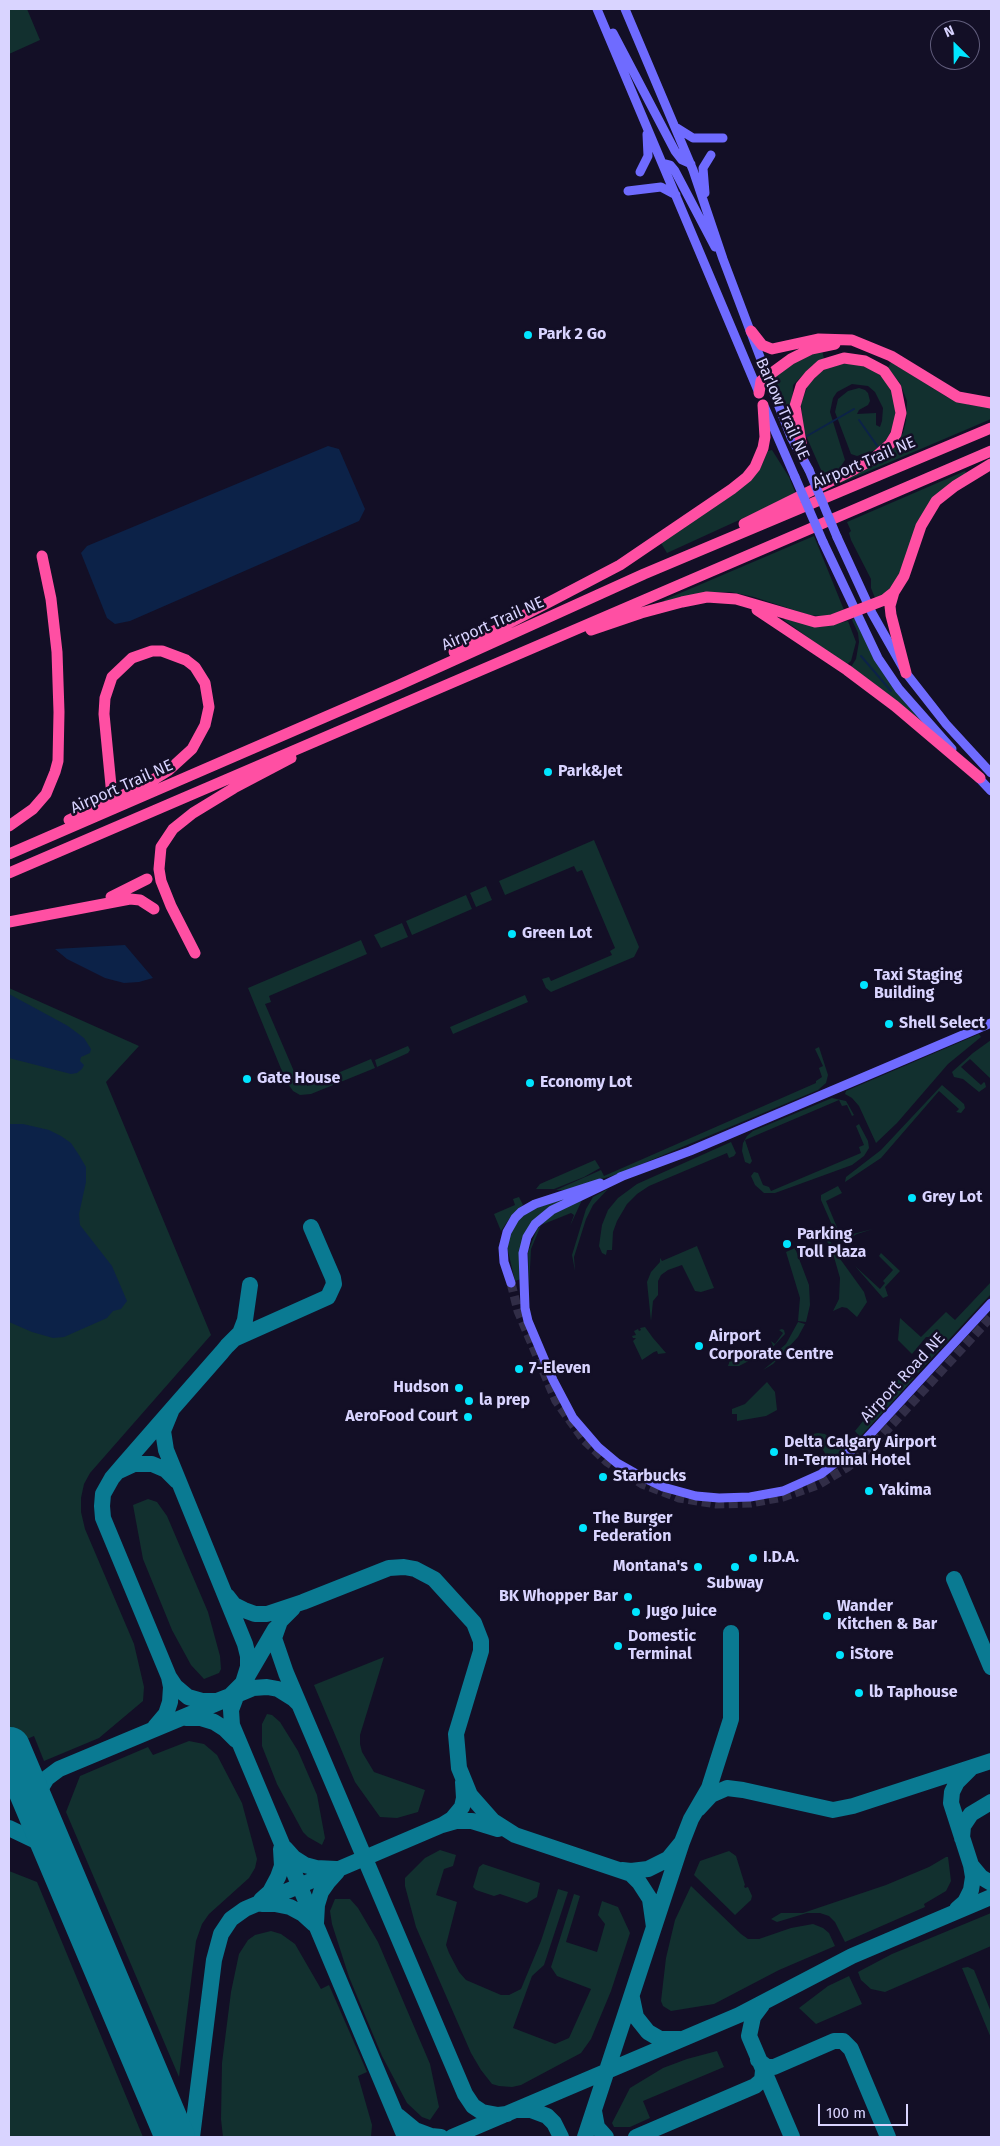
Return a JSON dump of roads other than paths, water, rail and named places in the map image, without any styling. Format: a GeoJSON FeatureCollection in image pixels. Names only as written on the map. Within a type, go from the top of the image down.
{"type":"FeatureCollection","features":[{"type":"Feature","properties":{"kind":"highway"},"geometry":{"type":"LineString","coordinates":[[751,331],[762,344],[772,349],[828,338],[852,340],[891,356],[958,397],[991,403]]}},
{"type":"Feature","properties":{"kind":"highway"},"geometry":{"type":"LineString","coordinates":[[759,393],[761,381],[791,359],[811,349],[840,344],[864,345]]}},
{"type":"Feature","properties":{"kind":"highway"},"geometry":{"type":"LineString","coordinates":[[644,574],[855,469],[881,452],[896,434],[901,413],[896,388],[884,371],[865,361],[844,358],[821,365],[810,374],[801,386],[795,406],[803,455]]}},
{"type":"Feature","properties":{"kind":"highway"},"geometry":{"type":"LineString","coordinates":[[399,684],[469,644],[620,566],[732,489],[747,477],[755,467],[763,448],[765,437],[764,405]]}},
{"type":"Feature","properties":{"kind":"highway","name":"Airport Trail NE"},"geometry":{"type":"LineString","coordinates":[[9,854],[399,684],[644,574],[991,428]]}},
{"type":"Feature","properties":{"kind":"highway"},"geometry":{"type":"LineString","coordinates":[[9,873],[991,451]]}},
{"type":"Feature","properties":{"kind":"highway"},"geometry":{"type":"LineString","coordinates":[[906,673],[891,615],[890,606],[894,592],[904,576],[921,526],[936,501],[955,486],[991,464]]}},
{"type":"Feature","properties":{"kind":"highway"},"geometry":{"type":"LineString","coordinates":[[9,826],[33,809],[46,794],[58,761],[57,652],[51,599],[42,556]]}},
{"type":"Feature","properties":{"kind":"highway"},"geometry":{"type":"LineString","coordinates":[[497,663],[682,602],[718,596],[815,622],[832,620],[884,600],[894,592]]}},
{"type":"Feature","properties":{"kind":"highway"},"geometry":{"type":"LineString","coordinates":[[748,603],[847,670],[895,706],[980,778]]}},
{"type":"Feature","properties":{"kind":"highway"},"geometry":{"type":"LineString","coordinates":[[9,848],[145,785],[169,770],[192,749],[205,726],[209,706],[205,683],[195,667],[186,660],[162,651],[152,651],[132,658],[112,677],[105,698],[104,714],[112,796]]}},
{"type":"Feature","properties":{"kind":"highway"},"geometry":{"type":"LineString","coordinates":[[195,953],[171,906],[161,881],[160,855],[166,838],[182,821],[210,802],[352,725]]}},
{"type":"Feature","properties":{"kind":"highway"},"geometry":{"type":"LineString","coordinates":[[91,905],[124,892],[147,879]]}},
{"type":"Feature","properties":{"kind":"highway"},"geometry":{"type":"LineString","coordinates":[[9,922],[91,905],[136,899],[154,909]]}},
{"type":"Feature","properties":{"kind":"main road","name":"Barlow Trail NE"},"geometry":{"type":"LineString","coordinates":[[598,9],[795,477],[878,658],[899,689],[991,791]]}},
{"type":"Feature","properties":{"kind":"main road"},"geometry":{"type":"LineString","coordinates":[[598,9],[675,150],[682,160],[691,164]]}},
{"type":"Feature","properties":{"kind":"main road","name":"Barlow Trail NE"},"geometry":{"type":"LineString","coordinates":[[625,9],[691,164],[723,259],[791,437],[803,455],[868,606],[906,673],[946,724],[991,773]]}},
{"type":"Feature","properties":{"kind":"main road"},"geometry":{"type":"LineString","coordinates":[[640,172],[645,163],[649,148],[646,124]]}},
{"type":"Feature","properties":{"kind":"main road"},"geometry":{"type":"LineString","coordinates":[[676,128],[693,138],[723,138]]}},
{"type":"Feature","properties":{"kind":"main road"},"geometry":{"type":"LineString","coordinates":[[706,206],[703,168],[711,155]]}},
{"type":"Feature","properties":{"kind":"main road"},"geometry":{"type":"LineString","coordinates":[[662,163],[670,165],[675,171],[723,259]]}},
{"type":"Feature","properties":{"kind":"main road"},"geometry":{"type":"LineString","coordinates":[[628,191],[654,186],[661,187],[676,195]]}},
{"type":"Feature","properties":{"kind":"main road","name":"Airport Road NE"},"geometry":{"type":"LineString","coordinates":[[511,1283],[504,1262],[503,1248],[507,1232],[521,1212],[536,1204],[623,1176],[699,1147],[991,1024]]}},
{"type":"Feature","properties":{"kind":"main road","name":"Airport Road NE"},"geometry":{"type":"LineString","coordinates":[[623,1176],[552,1210],[535,1224],[527,1237],[523,1253],[525,1308],[528,1321],[555,1386],[573,1418],[598,1447],[613,1459],[640,1476],[663,1487],[696,1496],[750,1498],[783,1491],[821,1474],[865,1440],[991,1304]]}},
{"type":"Feature","properties":{"kind":"water"},"geometry":{"type":"Polygon","coordinates":[[[328,446],[339,449],[365,509],[359,521],[130,621],[115,624],[107,618],[81,553],[87,546],[328,446]]]}},
{"type":"Feature","properties":{"kind":"water"},"geometry":{"type":"Polygon","coordinates":[[[125,945],[153,978],[139,982],[124,983],[105,978],[67,959],[55,949],[125,945]]]}},
{"type":"Feature","properties":{"kind":"water"},"geometry":{"type":"Polygon","coordinates":[[[9,994],[68,1026],[84,1038],[91,1049],[90,1053],[81,1057],[80,1061],[84,1065],[82,1069],[77,1073],[71,1074],[9,1058],[9,994]]]}},
{"type":"Feature","properties":{"kind":"water"},"geometry":{"type":"Polygon","coordinates":[[[9,1124],[23,1124],[49,1130],[61,1136],[71,1143],[79,1155],[86,1167],[86,1182],[79,1214],[80,1225],[112,1266],[127,1301],[121,1309],[113,1311],[107,1318],[64,1337],[53,1338],[32,1332],[9,1322],[9,1124]]]}},
{"type":"Feature","properties":{"kind":"waterway"},"geometry":{"type":"LineString","coordinates":[[807,436],[854,409]]}},
{"type":"Feature","properties":{"kind":"waterway"},"geometry":{"type":"LineString","coordinates":[[859,420],[878,447]]}},
{"type":"Feature","properties":{"kind":"waterway"},"geometry":{"type":"LineString","coordinates":[[861,656],[891,691]]}},
{"type":"Feature","properties":{"kind":"tunnel"},"geometry":{"type":"LineString","coordinates":[[511,1283],[518,1311],[556,1401],[584,1440],[607,1462],[642,1484],[679,1498],[716,1504],[751,1503],[783,1497],[818,1485],[848,1467],[875,1443],[991,1317]]}},
{"type":"Feature","properties":{"kind":"place","name":"Park 2 Go"},"geometry":{"type":"Point","coordinates":[528,335]}},
{"type":"Feature","properties":{"kind":"place","name":"Park&Jet"},"geometry":{"type":"Point","coordinates":[548,772]}},
{"type":"Feature","properties":{"kind":"place","name":"Green Lot"},"geometry":{"type":"Point","coordinates":[512,934]}},
{"type":"Feature","properties":{"kind":"place","name":"Taxi Staging Building"},"geometry":{"type":"Point","coordinates":[864,985]}},
{"type":"Feature","properties":{"kind":"place","name":"Shell Select"},"geometry":{"type":"Point","coordinates":[889,1024]}},
{"type":"Feature","properties":{"kind":"place","name":"Gate House"},"geometry":{"type":"Point","coordinates":[247,1079]}},
{"type":"Feature","properties":{"kind":"place","name":"Economy Lot"},"geometry":{"type":"Point","coordinates":[530,1083]}},
{"type":"Feature","properties":{"kind":"place","name":"Grey Lot"},"geometry":{"type":"Point","coordinates":[912,1198]}},
{"type":"Feature","properties":{"kind":"place","name":"Parking Toll Plaza"},"geometry":{"type":"Point","coordinates":[787,1244]}},
{"type":"Feature","properties":{"kind":"place","name":"Airport Corporate Centre"},"geometry":{"type":"Point","coordinates":[699,1346]}},
{"type":"Feature","properties":{"kind":"place","name":"7-Eleven"},"geometry":{"type":"Point","coordinates":[519,1369]}},
{"type":"Feature","properties":{"kind":"place","name":"Hudson"},"geometry":{"type":"Point","coordinates":[459,1388]}},
{"type":"Feature","properties":{"kind":"place","name":"la prep"},"geometry":{"type":"Point","coordinates":[469,1401]}},
{"type":"Feature","properties":{"kind":"place","name":"AeroFood Court"},"geometry":{"type":"Point","coordinates":[468,1417]}},
{"type":"Feature","properties":{"kind":"place","name":"Delta Calgary Airport In-Terminal Hotel"},"geometry":{"type":"Point","coordinates":[774,1452]}},
{"type":"Feature","properties":{"kind":"place","name":"Starbucks"},"geometry":{"type":"Point","coordinates":[603,1477]}},
{"type":"Feature","properties":{"kind":"place","name":"Yakima"},"geometry":{"type":"Point","coordinates":[869,1491]}},
{"type":"Feature","properties":{"kind":"place","name":"The Burger Federation"},"geometry":{"type":"Point","coordinates":[583,1528]}},
{"type":"Feature","properties":{"kind":"place","name":"I.D.A."},"geometry":{"type":"Point","coordinates":[753,1558]}},
{"type":"Feature","properties":{"kind":"place","name":"Montana's"},"geometry":{"type":"Point","coordinates":[698,1567]}},
{"type":"Feature","properties":{"kind":"place","name":"Subway"},"geometry":{"type":"Point","coordinates":[735,1567]}},
{"type":"Feature","properties":{"kind":"place","name":"BK Whopper Bar"},"geometry":{"type":"Point","coordinates":[628,1597]}},
{"type":"Feature","properties":{"kind":"place","name":"Jugo Juice"},"geometry":{"type":"Point","coordinates":[636,1612]}},
{"type":"Feature","properties":{"kind":"place","name":"Wander Kitchen & Bar"},"geometry":{"type":"Point","coordinates":[827,1616]}},
{"type":"Feature","properties":{"kind":"place","name":"Domestic Terminal"},"geometry":{"type":"Point","coordinates":[618,1646]}},
{"type":"Feature","properties":{"kind":"place","name":"iStore"},"geometry":{"type":"Point","coordinates":[840,1655]}},
{"type":"Feature","properties":{"kind":"place","name":"lb Taphouse"},"geometry":{"type":"Point","coordinates":[859,1693]}}]}
